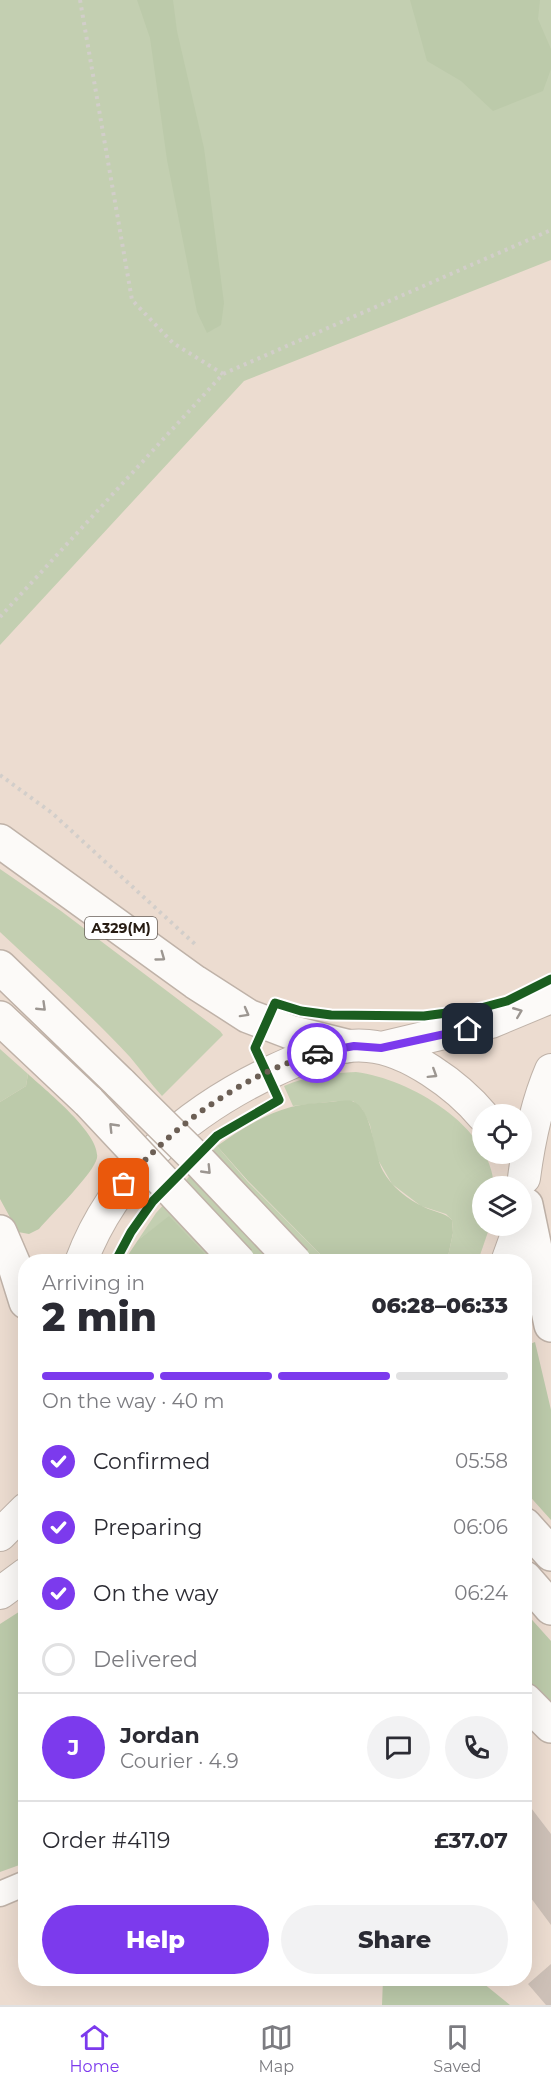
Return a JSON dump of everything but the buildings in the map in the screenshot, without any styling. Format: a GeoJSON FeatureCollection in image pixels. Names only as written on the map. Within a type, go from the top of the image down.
{"type":"FeatureCollection","features":[{"type":"Feature","properties":{"kind":"highway","name":"A329(M)"},"geometry":{"type":"LineString","coordinates":[[0,841],[195,982],[232,1006],[266,1024],[346,1046]]}},
{"type":"Feature","properties":{"kind":"highway"},"geometry":{"type":"LineString","coordinates":[[0,967],[201,1163],[287,1254]]}},
{"type":"Feature","properties":{"kind":"highway"},"geometry":{"type":"LineString","coordinates":[[0,1018],[89,1102],[232,1254]]}},
{"type":"Feature","properties":{"kind":"highway"},"geometry":{"type":"LineString","coordinates":[[0,1232],[18,1277]]}},
{"type":"Feature","properties":{"kind":"highway"},"geometry":{"type":"LineString","coordinates":[[530,1236],[551,1325]]}},
{"type":"Feature","properties":{"kind":"highway"},"geometry":{"type":"LineString","coordinates":[[532,1533],[551,1554]]}},
{"type":"Feature","properties":{"kind":"highway"},"geometry":{"type":"LineString","coordinates":[[532,1586],[551,1608]]}},
{"type":"Feature","properties":{"kind":"highway"},"geometry":{"type":"LineString","coordinates":[[532,1707],[551,1726]]}},
{"type":"Feature","properties":{"kind":"main road"},"geometry":{"type":"LineString","coordinates":[[84,1254],[101,1216],[145,1158],[176,1131],[219,1100],[253,1081],[303,1057],[346,1046],[381,1048],[491,1022],[551,997]]}},
{"type":"Feature","properties":{"kind":"main road"},"geometry":{"type":"LineString","coordinates":[[381,1048],[435,1074],[472,1104]]}},
{"type":"Feature","properties":{"kind":"main road"},"geometry":{"type":"LineString","coordinates":[[524,1176],[533,1122],[551,1070]]}},
{"type":"Feature","properties":{"kind":"main road"},"geometry":{"type":"LineString","coordinates":[[509,1254],[513,1236]]}},
{"type":"Feature","properties":{"kind":"main road"},"geometry":{"type":"LineString","coordinates":[[0,1535],[18,1517]]}},
{"type":"Feature","properties":{"kind":"main road"},"geometry":{"type":"LineString","coordinates":[[0,1593],[18,1580]]}},
{"type":"Feature","properties":{"kind":"street"},"geometry":{"type":"LineString","coordinates":[[0,1894],[18,1886]]}},
{"type":"Feature","properties":{"kind":"path"},"geometry":{"type":"LineString","coordinates":[[80,0],[132,300],[173,342],[223,374]]}},
{"type":"Feature","properties":{"kind":"path"},"geometry":{"type":"LineString","coordinates":[[0,617],[223,374],[551,230]]}},
{"type":"Feature","properties":{"kind":"path"},"geometry":{"type":"LineString","coordinates":[[0,775],[52,813],[201,950]]}},
{"type":"Feature","properties":{"kind":"green space"},"geometry":{"type":"Polygon","coordinates":[[[0,0],[551,0],[551,260],[244,381],[0,645],[0,0]]]}},
{"type":"Feature","properties":{"kind":"green space"},"geometry":{"type":"Polygon","coordinates":[[[137,0],[173,0],[177,31],[204,148],[224,303],[221,325],[207,333],[197,312],[167,160],[150,38],[137,0]]]}},
{"type":"Feature","properties":{"kind":"green space"},"geometry":{"type":"Polygon","coordinates":[[[410,0],[540,0],[538,19],[551,49],[551,69],[543,91],[493,111],[461,81],[427,61],[410,0]]]}},
{"type":"Feature","properties":{"kind":"green space"},"geometry":{"type":"Polygon","coordinates":[[[0,869],[61,911],[223,1035],[162,1096],[130,1057],[0,932],[0,869]]]}},
{"type":"Feature","properties":{"kind":"green space"},"geometry":{"type":"Polygon","coordinates":[[[0,1049],[28,1074],[26,1086],[0,1102],[0,1049]]]}},
{"type":"Feature","properties":{"kind":"green space"},"geometry":{"type":"Polygon","coordinates":[[[356,1072],[377,1076],[423,1095],[463,1125],[472,1136],[472,1164],[489,1164],[492,1176],[472,1176],[472,1236],[487,1236],[480,1254],[448,1254],[453,1233],[452,1220],[446,1214],[421,1206],[392,1184],[377,1158],[370,1125],[362,1109],[353,1101],[293,1106],[284,1086],[319,1076],[356,1072]]]}},
{"type":"Feature","properties":{"kind":"green space"},"geometry":{"type":"Polygon","coordinates":[[[28,1074],[81,1125],[96,1148],[97,1158],[71,1194],[39,1229],[29,1234],[18,1232],[0,1199],[0,1102],[26,1086],[28,1074]]]}},
{"type":"Feature","properties":{"kind":"green space"},"geometry":{"type":"Polygon","coordinates":[[[352,1101],[359,1105],[368,1121],[386,1177],[395,1187],[418,1204],[452,1220],[453,1233],[448,1254],[320,1254],[217,1146],[252,1123],[281,1110],[303,1105],[352,1101]]]}},
{"type":"Feature","properties":{"kind":"green space"},"geometry":{"type":"Polygon","coordinates":[[[217,1146],[247,1181],[320,1254],[205,1254],[169,1217],[138,1240],[156,1213],[217,1146]]]}},
{"type":"Feature","properties":{"kind":"green space"},"geometry":{"type":"Polygon","coordinates":[[[169,1216],[205,1254],[129,1254],[138,1240],[169,1216]]]}},
{"type":"Feature","properties":{"kind":"green space"},"geometry":{"type":"Polygon","coordinates":[[[535,1342],[551,1410],[551,1520],[532,1499],[532,1343],[535,1342]]]}},
{"type":"Feature","properties":{"kind":"green space"},"geometry":{"type":"Polygon","coordinates":[[[18,1612],[18,1866],[0,1872],[0,1624],[18,1612]]]}},
{"type":"Feature","properties":{"kind":"green space"},"geometry":{"type":"Polygon","coordinates":[[[532,1620],[551,1641],[551,1705],[532,1687],[532,1620]]]}},
{"type":"Feature","properties":{"kind":"green space"},"geometry":{"type":"Polygon","coordinates":[[[383,1986],[487,1986],[510,2005],[382,2005],[383,1986]]]}},
{"type":"Feature","properties":{"kind":"cycle path"},"geometry":{"type":"LineString","coordinates":[[119,1254],[131,1232],[153,1201],[217,1136],[279,1100],[255,1048],[275,1003],[301,1011],[331,1015],[424,1016],[477,1009],[507,1001],[551,979]]}},
{"type":"Feature","properties":{"kind":"way so far"},"geometry":{"type":"LineString","coordinates":[[124,1184],[160,1144],[219,1100],[238,1088],[296,1060],[317,1053]]}},
{"type":"Feature","properties":{"kind":"route"},"geometry":{"type":"LineString","coordinates":[[317,1053],[346,1046],[381,1048],[468,1029]]}}]}
